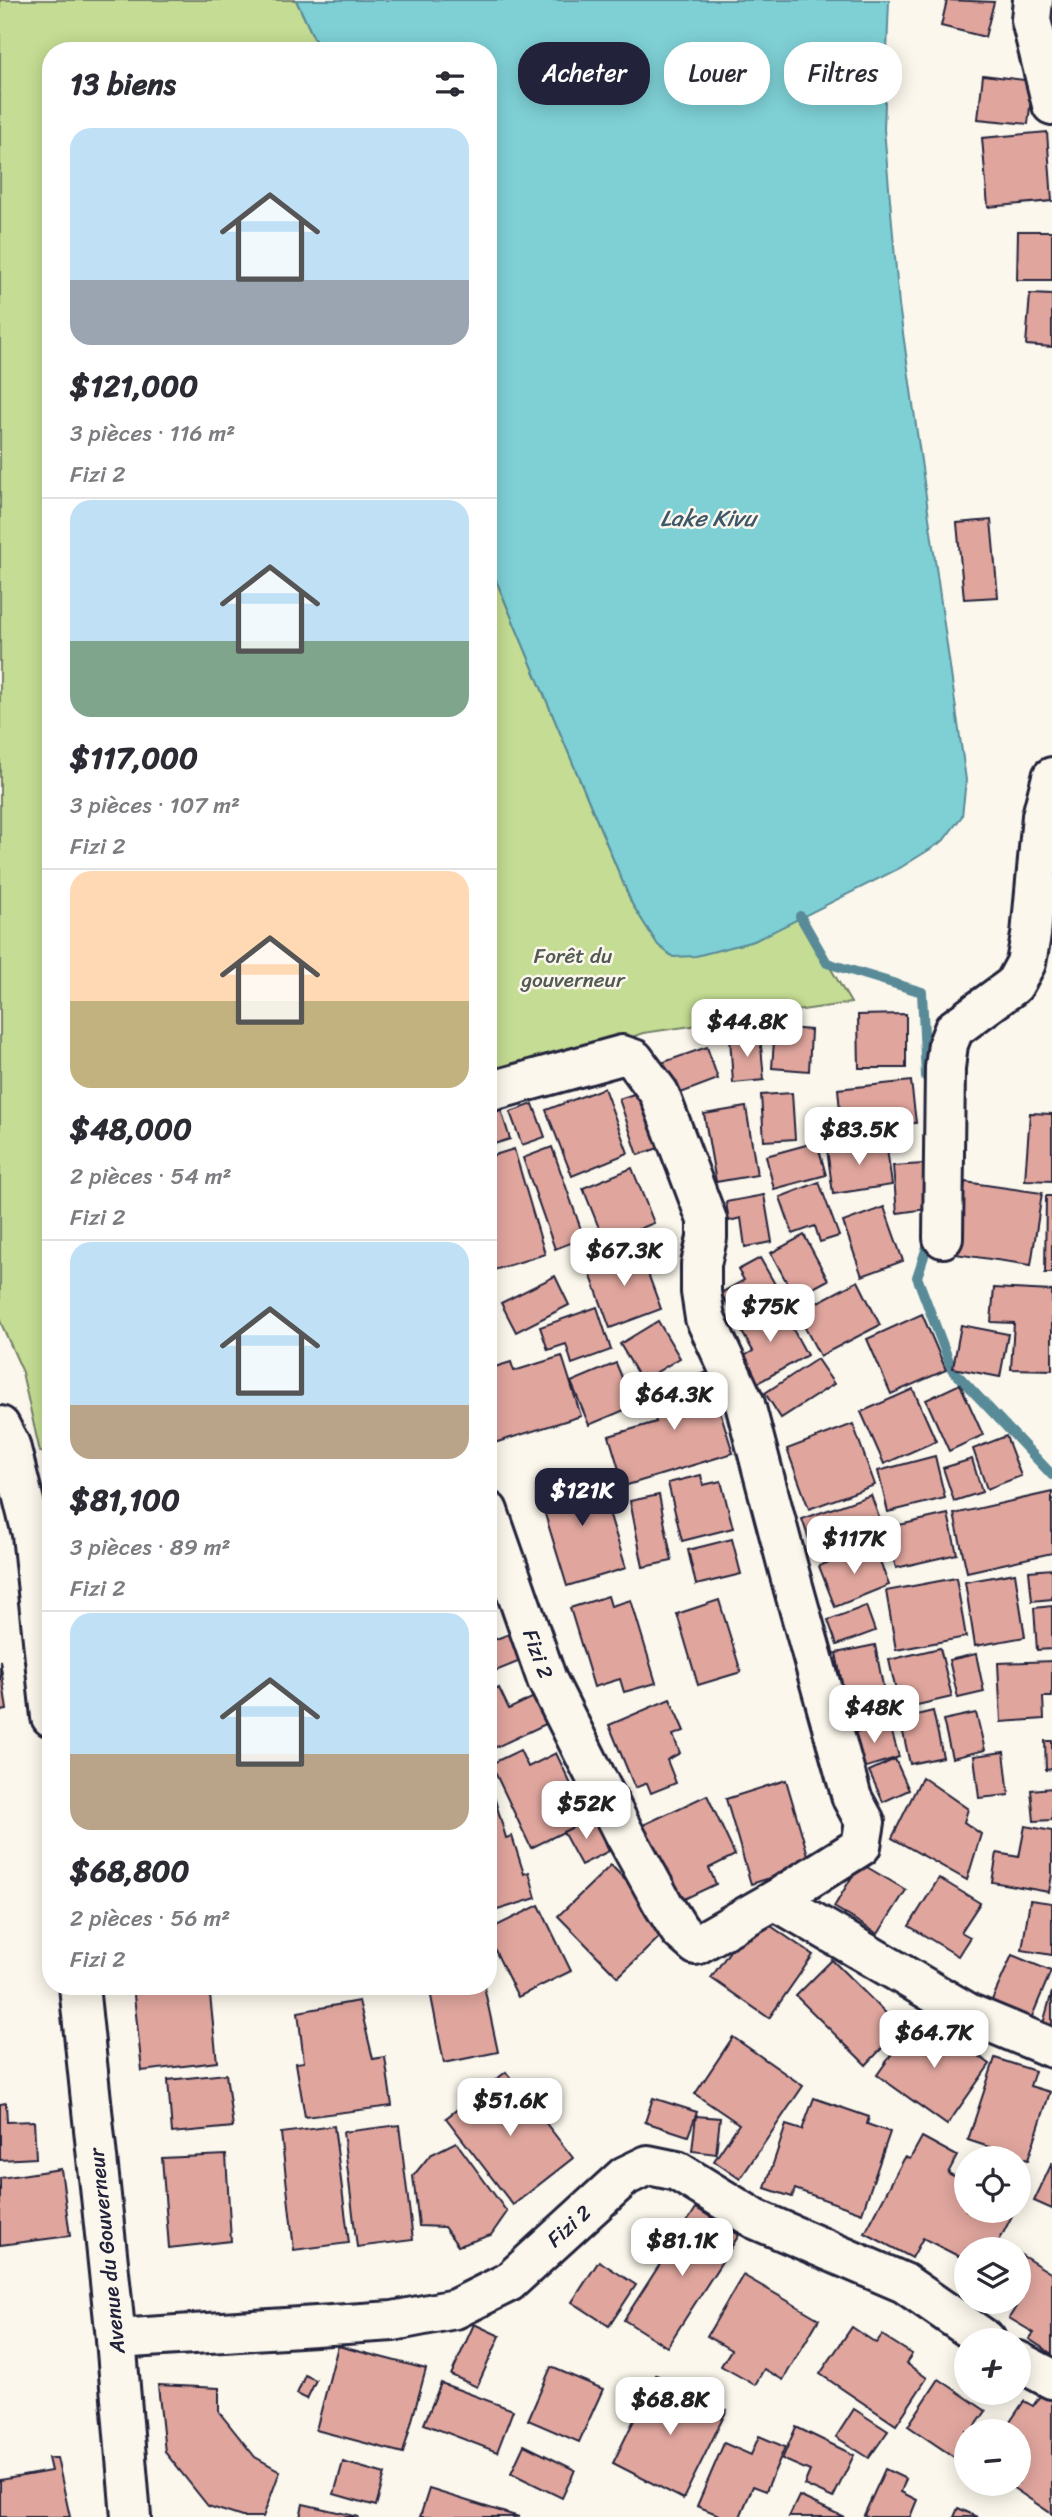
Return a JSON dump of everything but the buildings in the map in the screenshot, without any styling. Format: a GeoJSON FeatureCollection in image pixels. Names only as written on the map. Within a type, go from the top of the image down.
{"type":"FeatureCollection","features":[{"type":"Feature","properties":{"kind":"street"},"geometry":{"type":"LineString","coordinates":[[1033,0],[1031,20],[1052,105]]}},
{"type":"Feature","properties":{"kind":"street"},"geometry":{"type":"LineString","coordinates":[[943,1238],[945,1068],[948,1044],[954,1029],[1014,985],[1026,963],[1042,816],[1052,777]]}},
{"type":"Feature","properties":{"kind":"street"},"geometry":{"type":"LineString","coordinates":[[497,1090],[622,1055],[634,1059],[659,1093],[707,1220],[708,1238],[701,1264],[705,1318],[745,1404],[852,1798],[865,1822],[861,1846],[775,1899],[968,2013],[1052,2048]]}},
{"type":"Feature","properties":{"kind":"street"},"geometry":{"type":"LineString","coordinates":[[0,1426],[10,1445],[32,1534],[42,1630]]}},
{"type":"Feature","properties":{"kind":"street","name":"Fizi 2"},"geometry":{"type":"LineString","coordinates":[[497,1537],[547,1680],[624,1833],[680,1931],[696,1945],[775,1899]]}},
{"type":"Feature","properties":{"kind":"street","name":"Avenue du Gouverneur"},"geometry":{"type":"LineString","coordinates":[[80,1995],[116,2339],[131,2517]]}},
{"type":"Feature","properties":{"kind":"street","name":"Fizi 2"},"geometry":{"type":"LineString","coordinates":[[116,2339],[393,2321],[455,2309],[509,2282],[625,2176],[648,2165],[677,2171],[755,2218],[904,2283],[969,2328]]}},
{"type":"Feature","properties":{"kind":"street"},"geometry":{"type":"LineString","coordinates":[[1031,2368],[1052,2379]]}},
{"type":"Feature","properties":{"kind":"green space"},"geometry":{"type":"Polygon","coordinates":[[[0,0],[296,0],[316,42],[42,42],[42,1452],[21,1368],[0,1321],[0,0]]]}},
{"type":"Feature","properties":{"kind":"green space","name":"Forêt du gouverneur"},"geometry":{"type":"Polygon","coordinates":[[[497,582],[632,904],[658,944],[754,941],[800,916],[851,1003],[643,1033],[497,1087],[497,582]]]}},
{"type":"Feature","properties":{"kind":"water","name":"Lake Kivu"},"geometry":{"type":"Polygon","coordinates":[[[296,0],[889,0],[887,42],[784,42],[784,105],[885,105],[884,129],[899,305],[966,780],[962,816],[943,841],[900,868],[754,941],[696,956],[673,957],[658,945],[632,904],[497,582],[497,42],[316,42],[296,0]]]}},
{"type":"Feature","properties":{"kind":"waterway"},"geometry":{"type":"LineString","coordinates":[[800,916],[827,963],[922,992],[926,1077]]}},
{"type":"Feature","properties":{"kind":"waterway"},"geometry":{"type":"LineString","coordinates":[[931,1235],[917,1277],[952,1369],[1052,1475]]}}]}
